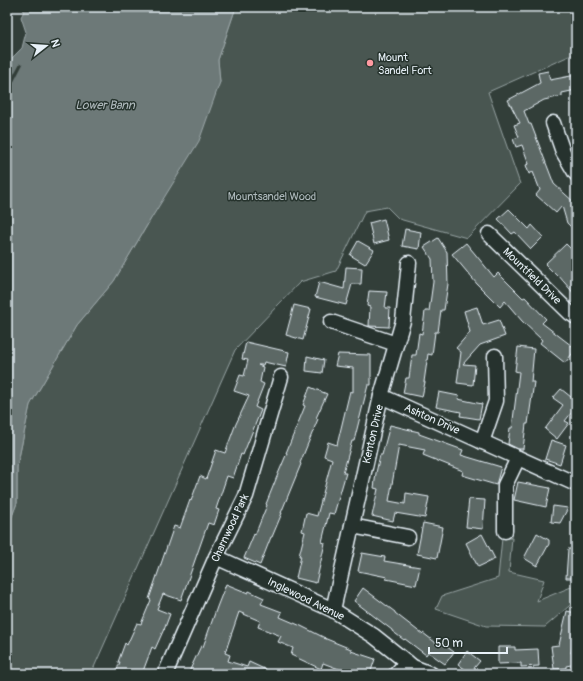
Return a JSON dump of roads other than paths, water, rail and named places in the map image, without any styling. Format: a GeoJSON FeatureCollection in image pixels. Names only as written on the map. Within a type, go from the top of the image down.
{"type":"FeatureCollection","features":[{"type":"Feature","properties":{"kind":"street"},"geometry":{"type":"LineString","coordinates":[[553,123],[563,152],[576,174]]}},
{"type":"Feature","properties":{"kind":"street","name":"Mountfield Drive"},"geometry":{"type":"LineString","coordinates":[[489,234],[570,313],[576,317]]}},
{"type":"Feature","properties":{"kind":"street","name":"Kenton Drive"},"geometry":{"type":"LineString","coordinates":[[333,610],[381,396],[403,321],[409,263]]}},
{"type":"Feature","properties":{"kind":"street"},"geometry":{"type":"LineString","coordinates":[[330,322],[396,344]]}},
{"type":"Feature","properties":{"kind":"street"},"geometry":{"type":"LineString","coordinates":[[482,442],[496,401],[495,356]]}},
{"type":"Feature","properties":{"kind":"street","name":"Charnwood Park"},"geometry":{"type":"LineString","coordinates":[[165,674],[216,556],[246,496],[282,377]]}},
{"type":"Feature","properties":{"kind":"street","name":"Ashton Drive"},"geometry":{"type":"LineString","coordinates":[[381,396],[576,484]]}},
{"type":"Feature","properties":{"kind":"street"},"geometry":{"type":"LineString","coordinates":[[505,531],[505,485],[518,458]]}},
{"type":"Feature","properties":{"kind":"street"},"geometry":{"type":"LineString","coordinates":[[352,526],[408,537]]}},
{"type":"Feature","properties":{"kind":"street","name":"Inglewood Avenue"},"geometry":{"type":"LineString","coordinates":[[216,556],[333,610],[374,636],[414,667],[431,674]]}},
{"type":"Feature","properties":{"kind":"street"},"geometry":{"type":"LineString","coordinates":[[396,674],[407,662]]}},
{"type":"Feature","properties":{"kind":"water","name":"Lower Bann"},"geometry":{"type":"Polygon","coordinates":[[[23,7],[236,7],[218,60],[220,82],[199,141],[114,281],[77,325],[30,405],[17,467],[17,503],[7,529],[7,66],[10,60],[22,48],[26,32],[21,17],[24,11],[23,7]]]}},
{"type":"Feature","properties":{"kind":"place","name":"Mount Sandel Fort"},"geometry":{"type":"Point","coordinates":[370,63]}},
{"type":"Feature","properties":{"kind":"park label","name":"Mountsandel Wood"},"geometry":{"type":"Point","coordinates":[272,196]}}]}
